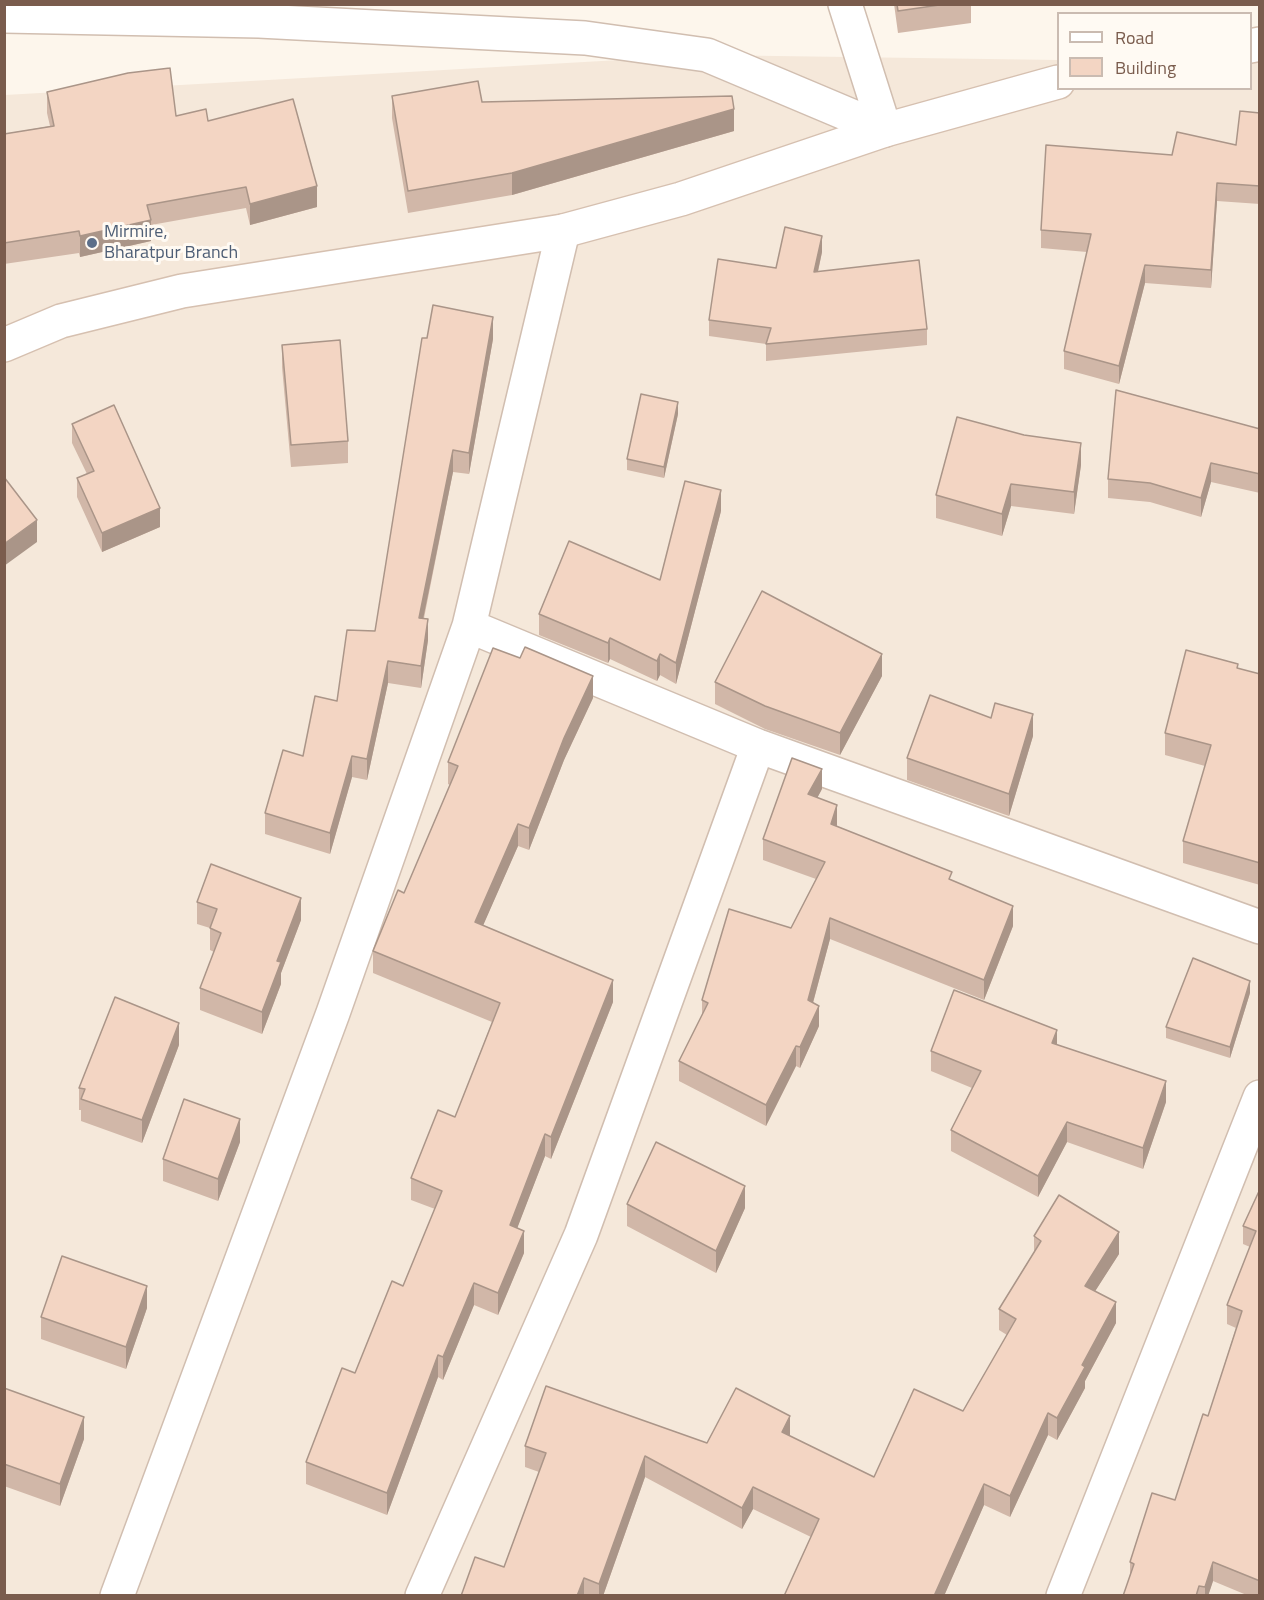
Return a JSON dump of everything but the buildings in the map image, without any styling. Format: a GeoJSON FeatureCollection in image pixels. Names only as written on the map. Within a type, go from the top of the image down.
{"type":"FeatureCollection","features":[{"type":"Feature","properties":{"kind":"street"},"geometry":{"type":"LineString","coordinates":[[845,4],[885,130]]}},
{"type":"Feature","properties":{"kind":"street"},"geometry":{"type":"LineString","coordinates":[[4,16],[259,13],[585,38],[707,56],[885,130]]}},
{"type":"Feature","properties":{"kind":"street"},"geometry":{"type":"LineString","coordinates":[[4,345],[61,321],[182,291],[563,231],[681,199],[885,130],[1057,83]]}},
{"type":"Feature","properties":{"kind":"street"},"geometry":{"type":"LineString","coordinates":[[117,1596],[333,1013],[469,626],[563,231]]}},
{"type":"Feature","properties":{"kind":"street"},"geometry":{"type":"LineString","coordinates":[[469,626],[758,746],[1260,927]]}},
{"type":"Feature","properties":{"kind":"street"},"geometry":{"type":"LineString","coordinates":[[422,1596],[581,1235],[758,746]]}},
{"type":"Feature","properties":{"kind":"street"},"geometry":{"type":"LineString","coordinates":[[1063,1596],[1260,1097]]}},
{"type":"Feature","properties":{"kind":"shaded area"},"geometry":{"type":"Polygon","coordinates":[[[707,55],[1057,60],[1057,90],[1252,90],[1252,62],[1259,62],[1258,1595],[5,1596],[5,95],[707,55]]]}},
{"type":"Feature","properties":{"kind":"place","name":"Mirmire, Bharatpur Branch"},"geometry":{"type":"Point","coordinates":[92,243]}}]}
